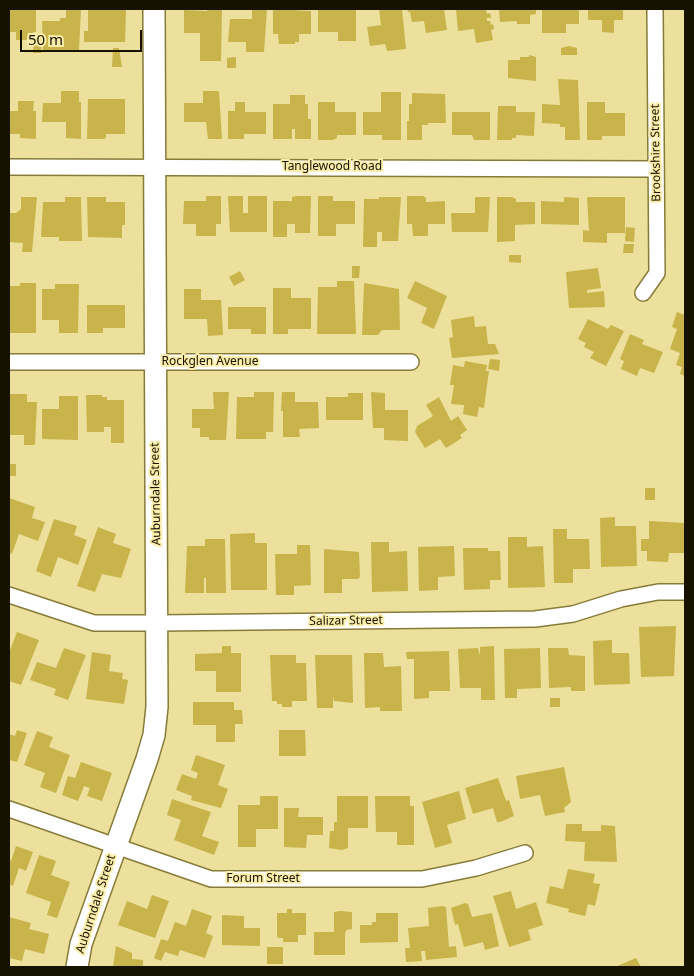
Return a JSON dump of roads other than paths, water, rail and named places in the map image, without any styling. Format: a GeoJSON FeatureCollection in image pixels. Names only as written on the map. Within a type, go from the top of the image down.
{"type":"FeatureCollection","features":[{"type":"Feature","properties":{"kind":"street","name":"Auburndale Street"},"geometry":{"type":"LineString","coordinates":[[77,967],[81,944],[114,847],[147,759],[154,734],[157,707],[158,623],[154,363],[154,9]]}},
{"type":"Feature","properties":{"kind":"street","name":"Brookshire Street"},"geometry":{"type":"LineString","coordinates":[[643,293],[657,273],[654,9]]}},
{"type":"Feature","properties":{"kind":"street","name":"Tanglewood Road"},"geometry":{"type":"LineString","coordinates":[[9,167],[656,169]]}},
{"type":"Feature","properties":{"kind":"street","name":"Rockglen Avenue"},"geometry":{"type":"LineString","coordinates":[[9,362],[411,362]]}},
{"type":"Feature","properties":{"kind":"street","name":"Salizar Street"},"geometry":{"type":"LineString","coordinates":[[9,595],[94,623],[158,623],[535,618],[573,614],[621,599],[658,592],[685,592]]}},
{"type":"Feature","properties":{"kind":"street","name":"Forum Street"},"geometry":{"type":"LineString","coordinates":[[9,809],[114,847],[211,879],[422,879],[476,868],[525,853]]}}]}
